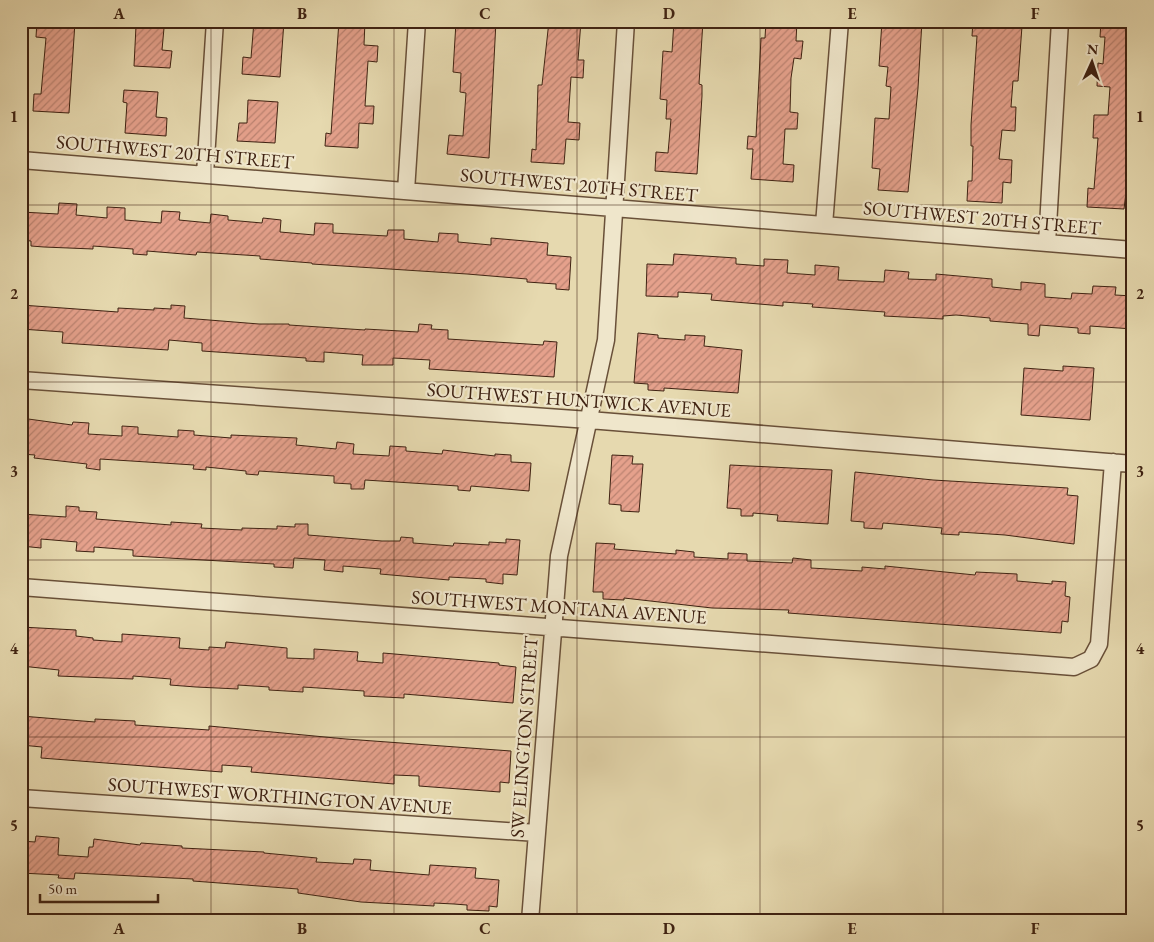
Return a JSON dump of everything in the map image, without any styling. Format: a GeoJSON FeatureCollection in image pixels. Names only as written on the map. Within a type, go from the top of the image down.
{"type":"FeatureCollection","features":[{"type":"Feature","properties":{"kind":"street"},"geometry":{"type":"LineString","coordinates":[[205,174],[215,21]]}},
{"type":"Feature","properties":{"kind":"street"},"geometry":{"type":"LineString","coordinates":[[406,191],[417,21]]}},
{"type":"Feature","properties":{"kind":"street","name":"SW ELINGTON STREET"},"geometry":{"type":"LineString","coordinates":[[530,921],[559,556],[606,340],[626,21]]}},
{"type":"Feature","properties":{"kind":"street"},"geometry":{"type":"LineString","coordinates":[[824,225],[840,21]]}},
{"type":"Feature","properties":{"kind":"street"},"geometry":{"type":"LineString","coordinates":[[1047,243],[1060,21]]}},
{"type":"Feature","properties":{"kind":"street","name":"SOUTHWEST 20TH STREET"},"geometry":{"type":"LineString","coordinates":[[21,160],[1133,250]]}},
{"type":"Feature","properties":{"kind":"street","name":"SOUTHWEST HUNTWICK AVENUE"},"geometry":{"type":"LineString","coordinates":[[21,380],[589,420],[1133,464]]}},
{"type":"Feature","properties":{"kind":"street","name":"SOUTHWEST MONTANA AVENUE"},"geometry":{"type":"LineString","coordinates":[[21,587],[1074,667],[1091,659],[1099,644],[1113,462]]}},
{"type":"Feature","properties":{"kind":"street","name":"SOUTHWEST WORTHINGTON AVENUE"},"geometry":{"type":"LineString","coordinates":[[21,798],[537,833]]}},
{"type":"Feature","properties":{"kind":"building"},"geometry":{"type":"Polygon","coordinates":[[[37,21],[75,22],[69,113],[33,111],[34,94],[41,94],[46,38],[36,37],[37,21]]]}},
{"type":"Feature","properties":{"kind":"building"},"geometry":{"type":"Polygon","coordinates":[[[254,21],[284,21],[280,77],[242,74],[243,57],[251,58],[254,21]]]}},
{"type":"Feature","properties":{"kind":"building"},"geometry":{"type":"Polygon","coordinates":[[[339,21],[365,21],[364,45],[378,46],[377,62],[368,61],[365,106],[374,106],[373,124],[359,123],[358,148],[325,146],[326,133],[331,134],[339,21]]]}},
{"type":"Feature","properties":{"kind":"building"},"geometry":{"type":"Polygon","coordinates":[[[464,21],[496,21],[489,158],[447,154],[449,135],[463,136],[466,93],[460,92],[461,73],[453,72],[456,22],[463,23],[464,21]]]}},
{"type":"Feature","properties":{"kind":"building"},"geometry":{"type":"Polygon","coordinates":[[[549,21],[581,21],[578,60],[584,60],[583,78],[571,77],[568,122],[580,123],[579,140],[566,139],[564,164],[531,162],[532,149],[536,150],[538,85],[542,85],[549,21]]]}},
{"type":"Feature","properties":{"kind":"building"},"geometry":{"type":"Polygon","coordinates":[[[674,21],[703,21],[699,84],[702,85],[702,96],[697,174],[655,171],[656,152],[668,153],[671,119],[666,119],[667,100],[660,99],[663,51],[672,52],[674,21]]]}},
{"type":"Feature","properties":{"kind":"building"},"geometry":{"type":"Polygon","coordinates":[[[766,21],[797,21],[796,41],[803,41],[801,59],[794,58],[791,78],[790,112],[798,113],[797,129],[785,129],[783,164],[794,165],[793,182],[751,179],[753,149],[747,149],[748,136],[756,137],[761,38],[765,38],[766,21]]]}},
{"type":"Feature","properties":{"kind":"building"},"geometry":{"type":"Polygon","coordinates":[[[882,21],[922,21],[908,192],[878,190],[880,169],[872,168],[875,118],[889,119],[891,87],[886,86],[888,67],[879,66],[882,21]]]}},
{"type":"Feature","properties":{"kind":"building"},"geometry":{"type":"Polygon","coordinates":[[[973,21],[1010,21],[1009,26],[1022,26],[1018,81],[1013,81],[1011,107],[1016,107],[1015,131],[1002,130],[999,159],[1012,160],[1011,183],[1003,182],[1002,203],[967,201],[968,181],[972,181],[973,146],[971,146],[971,125],[977,36],[972,36],[973,21]]]}},
{"type":"Feature","properties":{"kind":"building"},"geometry":{"type":"Polygon","coordinates":[[[1101,21],[1133,21],[1133,159],[1130,159],[1124,209],[1087,207],[1088,188],[1094,189],[1098,138],[1093,138],[1094,115],[1108,115],[1110,87],[1097,86],[1098,63],[1103,64],[1105,37],[1100,37],[1101,21]]]}},
{"type":"Feature","properties":{"kind":"building"},"geometry":{"type":"Polygon","coordinates":[[[136,26],[164,28],[162,50],[172,51],[170,68],[134,66],[136,26]]]}},
{"type":"Feature","properties":{"kind":"building"},"geometry":{"type":"Polygon","coordinates":[[[124,90],[158,92],[156,117],[167,118],[166,136],[125,133],[127,103],[123,102],[124,90]]]}},
{"type":"Feature","properties":{"kind":"building"},"geometry":{"type":"Polygon","coordinates":[[[248,100],[278,102],[275,143],[237,141],[239,123],[247,123],[248,100]]]}},
{"type":"Feature","properties":{"kind":"building"},"geometry":{"type":"Polygon","coordinates":[[[59,203],[77,204],[76,215],[107,218],[107,207],[125,208],[125,220],[161,223],[162,211],[180,212],[179,220],[210,223],[211,214],[228,216],[228,220],[262,223],[263,218],[281,220],[280,232],[314,235],[315,223],[333,224],[333,233],[387,236],[388,230],[404,230],[404,239],[438,242],[439,233],[458,234],[458,242],[491,245],[491,238],[548,243],[547,255],[571,257],[569,290],[556,289],[556,284],[527,282],[527,279],[312,264],[260,259],[260,256],[197,252],[196,255],[147,251],[147,255],[133,254],[133,249],[93,246],[93,249],[31,246],[31,241],[21,240],[21,212],[58,214],[59,203]]]}},
{"type":"Feature","properties":{"kind":"building"},"geometry":{"type":"Polygon","coordinates":[[[674,254],[736,258],[736,264],[764,266],[764,259],[788,260],[787,273],[815,275],[815,265],[839,267],[838,280],[884,282],[885,270],[909,272],[908,279],[936,280],[936,274],[992,279],[992,287],[1021,290],[1021,282],[1045,284],[1045,297],[1071,299],[1072,293],[1092,294],[1093,286],[1116,287],[1115,295],[1133,296],[1133,329],[1090,326],[1090,334],[1078,333],[1078,328],[1040,325],[1039,336],[1028,335],[1028,324],[990,321],[990,318],[956,315],[943,316],[943,319],[884,316],[885,312],[812,307],[813,304],[783,302],[783,306],[711,300],[712,294],[678,292],[678,297],[646,296],[647,264],[673,265],[674,254]]]}},
{"type":"Feature","properties":{"kind":"building"},"geometry":{"type":"Polygon","coordinates":[[[21,305],[118,312],[118,308],[154,310],[154,308],[171,309],[171,305],[185,306],[184,318],[365,330],[418,332],[419,324],[432,325],[431,329],[448,330],[448,339],[543,345],[544,341],[557,342],[554,377],[429,369],[430,360],[393,358],[393,365],[362,365],[363,355],[324,352],[324,362],[306,361],[306,358],[202,351],[202,343],[169,340],[168,350],[62,343],[63,332],[21,329],[21,305]]]}},
{"type":"Feature","properties":{"kind":"building"},"geometry":{"type":"Polygon","coordinates":[[[638,333],[658,335],[658,338],[685,340],[685,335],[705,336],[704,346],[742,350],[738,393],[664,388],[664,391],[648,390],[648,384],[634,383],[638,333]]]}},
{"type":"Feature","properties":{"kind":"building"},"geometry":{"type":"Polygon","coordinates":[[[1063,366],[1094,368],[1090,420],[1021,415],[1024,368],[1063,371],[1063,366]]]}},
{"type":"Feature","properties":{"kind":"building"},"geometry":{"type":"Polygon","coordinates":[[[21,418],[72,425],[73,422],[89,423],[88,434],[122,436],[122,426],[138,427],[138,434],[178,437],[178,430],[194,431],[194,435],[231,438],[231,435],[297,438],[296,445],[336,449],[337,442],[354,444],[353,454],[389,456],[390,446],[406,447],[406,451],[442,454],[443,450],[495,456],[495,454],[511,455],[511,462],[531,463],[529,491],[471,486],[470,491],[458,490],[458,486],[365,480],[364,489],[351,489],[351,484],[334,483],[334,476],[259,471],[258,475],[246,474],[246,471],[206,467],[206,470],[193,469],[194,465],[100,459],[100,470],[86,468],[87,464],[34,458],[35,455],[21,454],[21,418]]]}},
{"type":"Feature","properties":{"kind":"building"},"geometry":{"type":"Polygon","coordinates":[[[612,455],[633,456],[632,464],[643,464],[639,512],[621,511],[621,505],[609,504],[612,455]]]}},
{"type":"Feature","properties":{"kind":"building"},"geometry":{"type":"Polygon","coordinates":[[[730,465],[832,470],[828,524],[777,521],[778,515],[753,513],[753,516],[741,516],[741,509],[727,508],[730,465]]]}},
{"type":"Feature","properties":{"kind":"building"},"geometry":{"type":"Polygon","coordinates":[[[855,472],[933,480],[1068,488],[1067,495],[1078,496],[1074,544],[1005,535],[959,532],[959,535],[941,534],[942,528],[883,523],[882,529],[864,528],[864,522],[851,521],[855,472]]]}},
{"type":"Feature","properties":{"kind":"building"},"geometry":{"type":"Polygon","coordinates":[[[66,506],[79,507],[79,511],[97,512],[96,519],[171,525],[171,522],[202,524],[201,528],[277,529],[277,526],[295,527],[295,524],[308,524],[308,535],[382,541],[400,541],[401,537],[413,538],[413,543],[453,546],[454,543],[489,545],[489,542],[506,543],[506,539],[520,540],[517,575],[503,574],[503,584],[486,582],[486,579],[449,577],[449,580],[380,574],[381,569],[343,566],[343,572],[324,570],[325,560],[294,558],[293,568],[274,567],[274,564],[133,556],[133,550],[94,547],[94,552],[76,551],[77,542],[41,539],[41,548],[21,546],[21,514],[66,517],[66,506]]]}},
{"type":"Feature","properties":{"kind":"building"},"geometry":{"type":"Polygon","coordinates":[[[596,543],[615,544],[614,549],[676,554],[676,550],[694,552],[694,557],[728,559],[728,553],[747,554],[747,561],[792,563],[793,558],[811,560],[811,568],[862,571],[862,567],[885,569],[885,566],[975,575],[976,572],[1017,574],[1017,581],[1052,584],[1052,581],[1066,582],[1065,596],[1070,597],[1068,622],[1062,621],[1061,633],[788,613],[789,610],[712,608],[624,598],[624,600],[603,599],[603,592],[593,592],[596,543]]]}},
{"type":"Feature","properties":{"kind":"building"},"geometry":{"type":"Polygon","coordinates":[[[21,627],[76,630],[76,636],[93,638],[93,640],[122,642],[122,634],[180,638],[179,648],[209,650],[209,647],[225,648],[226,642],[287,648],[287,658],[314,659],[314,649],[358,652],[357,661],[383,663],[383,653],[499,663],[499,665],[516,667],[513,703],[404,694],[404,698],[364,696],[364,691],[303,687],[303,692],[269,690],[269,687],[238,685],[238,689],[196,687],[170,685],[171,679],[133,676],[133,679],[58,676],[59,670],[21,666],[21,627]]]}},
{"type":"Feature","properties":{"kind":"building"},"geometry":{"type":"Polygon","coordinates":[[[21,716],[95,722],[95,719],[135,721],[135,725],[209,730],[209,726],[346,739],[511,751],[509,783],[500,782],[500,792],[419,786],[419,776],[394,775],[394,784],[251,772],[252,767],[222,765],[222,772],[41,758],[42,747],[21,745],[21,716]]]}},
{"type":"Feature","properties":{"kind":"building"},"geometry":{"type":"Polygon","coordinates":[[[36,836],[59,838],[58,855],[88,857],[89,847],[93,847],[94,839],[140,845],[141,843],[182,846],[182,848],[264,852],[317,858],[316,862],[353,864],[354,859],[371,860],[370,870],[429,875],[430,865],[476,868],[475,878],[499,880],[497,907],[489,906],[489,911],[467,910],[467,905],[454,904],[434,903],[434,906],[361,902],[298,893],[298,889],[193,881],[193,879],[75,873],[74,879],[58,878],[59,875],[21,873],[21,841],[35,842],[36,836]]]}}]}
